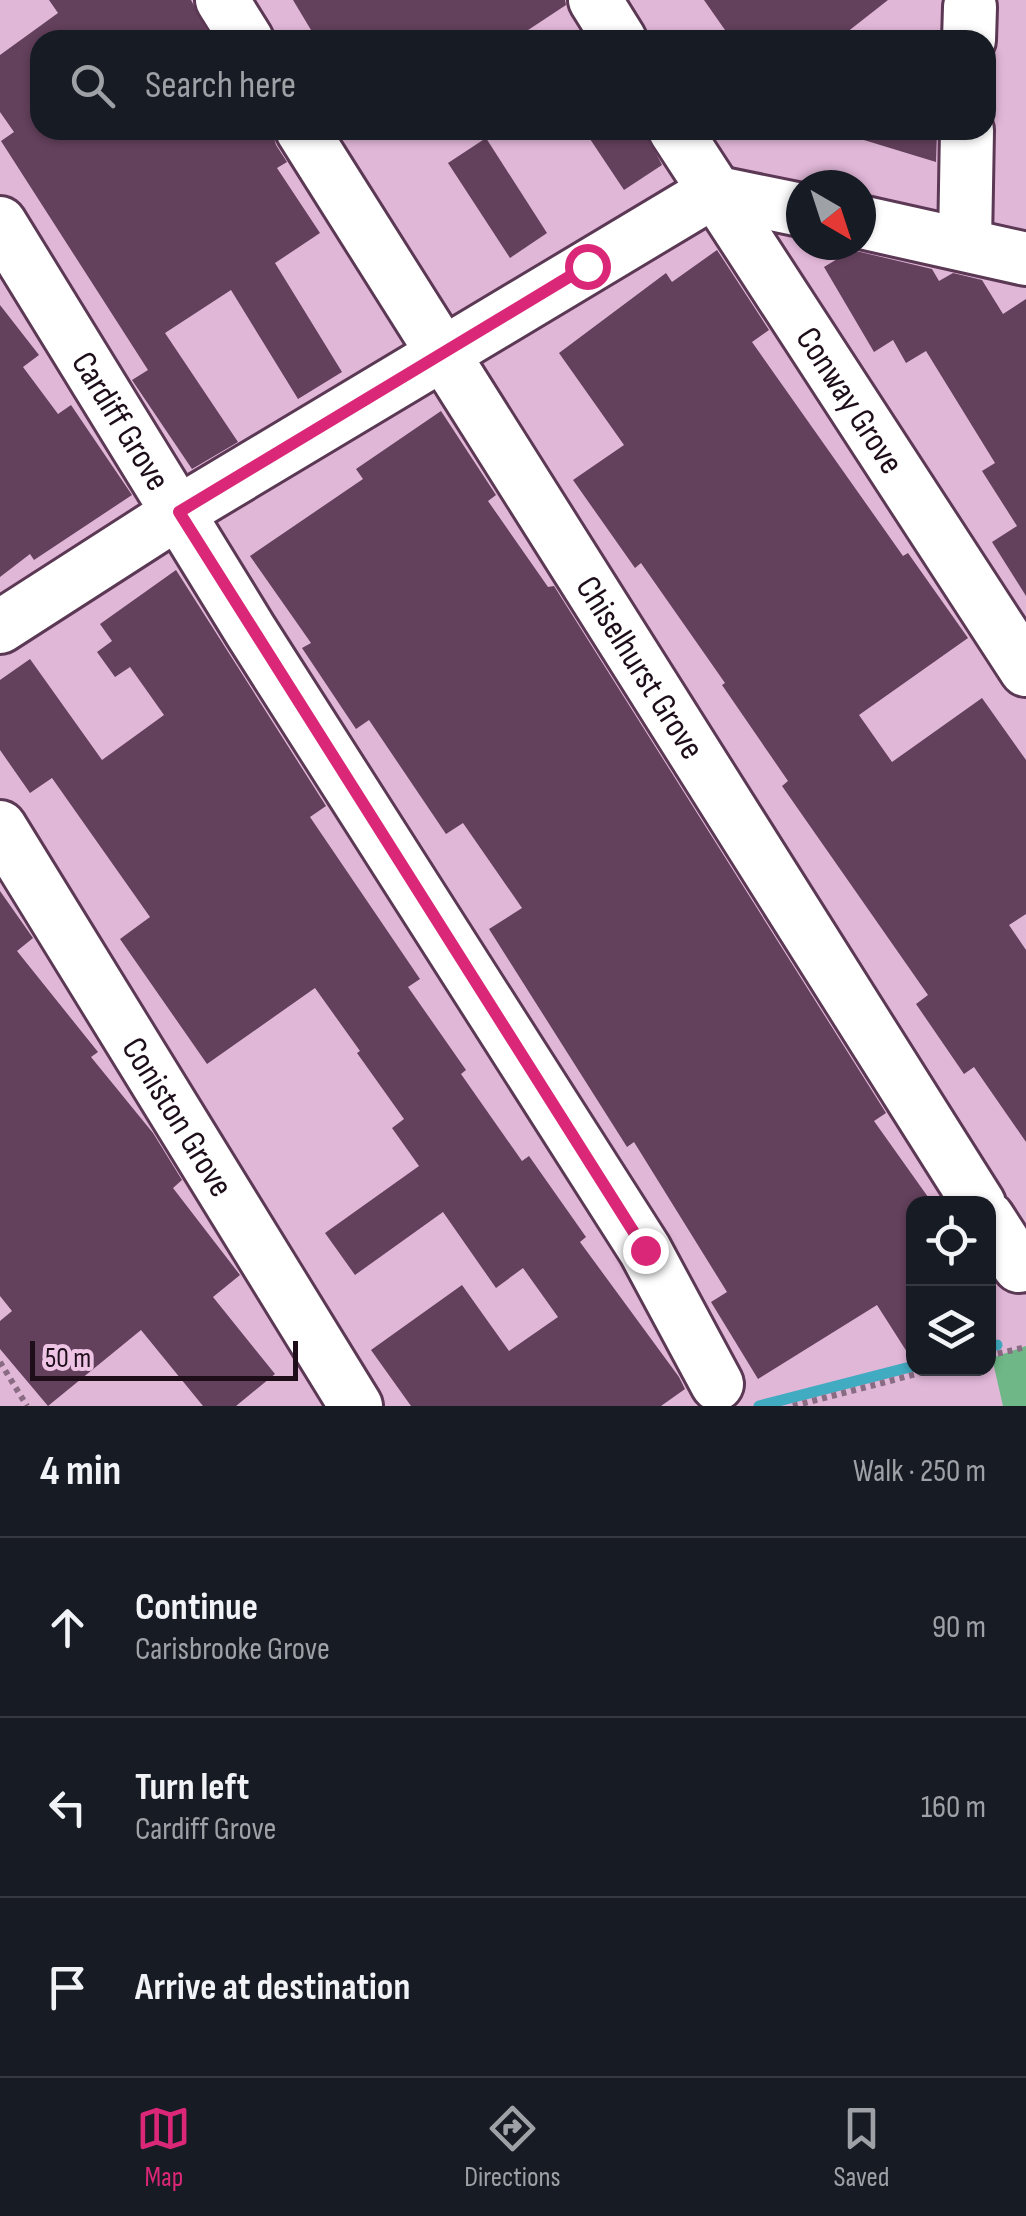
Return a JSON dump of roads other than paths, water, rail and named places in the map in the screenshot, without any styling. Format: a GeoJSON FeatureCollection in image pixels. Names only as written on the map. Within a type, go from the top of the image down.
{"type":"FeatureCollection","features":[{"type":"Feature","properties":{"kind":"street"},"geometry":{"type":"LineString","coordinates":[[222,0],[241,30]]}},
{"type":"Feature","properties":{"kind":"street"},"geometry":{"type":"LineString","coordinates":[[595,0],[614,30]]}},
{"type":"Feature","properties":{"kind":"street","name":"Chiselhurst Grove"},"geometry":{"type":"LineString","coordinates":[[308,140],[974,1196]]}},
{"type":"Feature","properties":{"kind":"street","name":"Conway Grove"},"geometry":{"type":"LineString","coordinates":[[680,140],[1026,670]]}},
{"type":"Feature","properties":{"kind":"street"},"geometry":{"type":"LineString","coordinates":[[965,243],[967,140]]}},
{"type":"Feature","properties":{"kind":"street"},"geometry":{"type":"LineString","coordinates":[[0,628],[179,512],[713,192],[786,207]]}},
{"type":"Feature","properties":{"kind":"street","name":"Cardiff Grove"},"geometry":{"type":"LineString","coordinates":[[0,223],[645,1250],[717,1384]]}},
{"type":"Feature","properties":{"kind":"street"},"geometry":{"type":"LineString","coordinates":[[876,225],[1026,258]]}},
{"type":"Feature","properties":{"kind":"street","name":"Coniston Grove"},"geometry":{"type":"LineString","coordinates":[[0,827],[356,1406]]}},
{"type":"Feature","properties":{"kind":"street"},"geometry":{"type":"LineString","coordinates":[[996,1231],[1018,1266]]}},
{"type":"Feature","properties":{"kind":"waterway"},"geometry":{"type":"LineString","coordinates":[[759,1406],[906,1368]]}}]}
